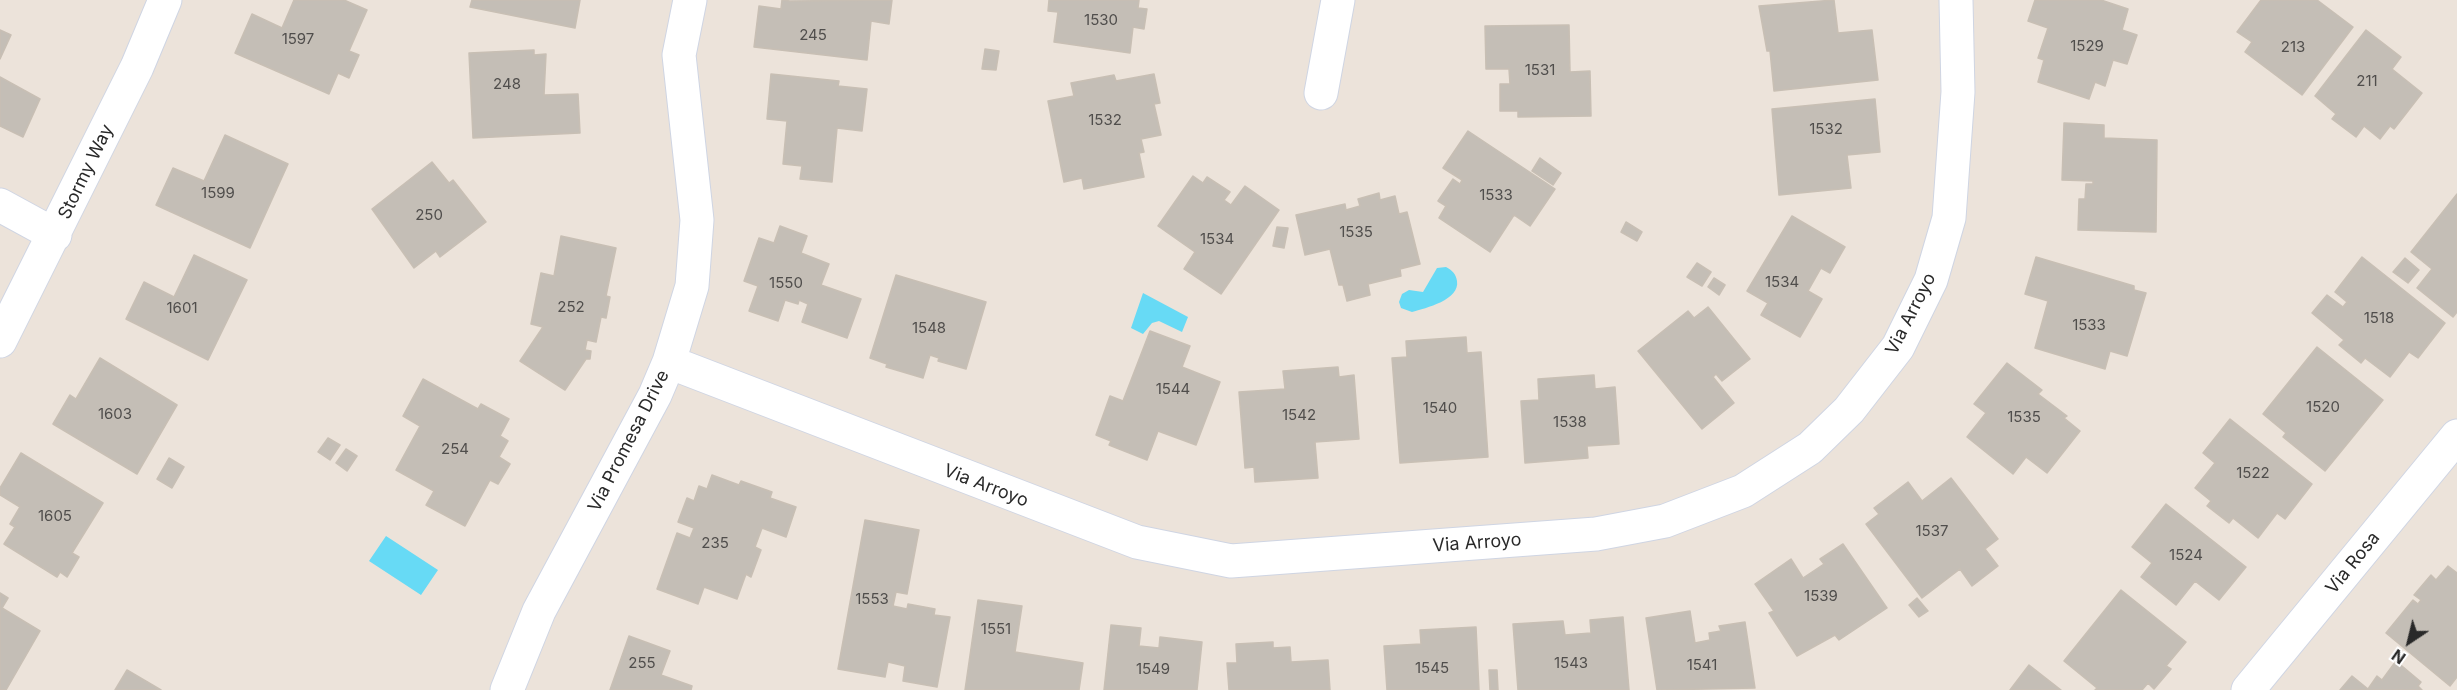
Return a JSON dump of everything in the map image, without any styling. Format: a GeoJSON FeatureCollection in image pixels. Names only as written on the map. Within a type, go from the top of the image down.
{"type":"FeatureCollection","features":[{"type":"Feature","properties":{"kind":"street","name":"Stormy Way"},"geometry":{"type":"LineString","coordinates":[[0,341],[137,67],[165,0]]}},
{"type":"Feature","properties":{"kind":"street","name":"Via Promesa Drive"},"geometry":{"type":"LineString","coordinates":[[507,690],[539,611],[650,405],[669,362],[692,286],[698,220],[679,55],[690,0]]}},
{"type":"Feature","properties":{"kind":"street"},"geometry":{"type":"LineString","coordinates":[[1321,93],[1338,0]]}},
{"type":"Feature","properties":{"kind":"street","name":"Via Arroyo"},"geometry":{"type":"LineString","coordinates":[[669,362],[1137,542],[1231,561],[1596,534],[1665,521],[1743,490],[1810,448],[1849,410],[1898,347],[1931,280],[1949,218],[1958,92],[1956,0]]}},
{"type":"Feature","properties":{"kind":"street"},"geometry":{"type":"LineString","coordinates":[[0,205],[55,235]]}},
{"type":"Feature","properties":{"kind":"street","name":"Via Rosa"},"geometry":{"type":"LineString","coordinates":[[2248,690],[2457,436]]}},
{"type":"Feature","properties":{"kind":"water"},"geometry":{"type":"Polygon","coordinates":[[[1446,267],[1453,272],[1457,281],[1457,288],[1448,298],[1412,312],[1401,308],[1399,302],[1402,294],[1409,290],[1423,292],[1437,268],[1446,267]]]}},
{"type":"Feature","properties":{"kind":"water"},"geometry":{"type":"Polygon","coordinates":[[[1143,293],[1188,317],[1182,332],[1159,321],[1152,323],[1143,334],[1131,328],[1143,293]]]}},
{"type":"Feature","properties":{"kind":"water"},"geometry":{"type":"Polygon","coordinates":[[[386,536],[438,570],[421,595],[369,561],[386,536]]]}},
{"type":"Feature","properties":{"kind":"building"},"geometry":{"type":"Polygon","coordinates":[[[294,0],[344,0],[367,10],[349,51],[359,55],[349,78],[338,73],[329,94],[235,53],[252,14],[282,28],[294,0]]]}},
{"type":"Feature","properties":{"kind":"building"},"geometry":{"type":"Polygon","coordinates":[[[472,0],[580,0],[575,28],[470,7],[472,0]]]}},
{"type":"Feature","properties":{"kind":"building"},"geometry":{"type":"Polygon","coordinates":[[[782,0],[892,0],[889,24],[871,21],[867,60],[754,47],[759,6],[781,9],[782,0]]]}},
{"type":"Feature","properties":{"kind":"building"},"geometry":{"type":"Polygon","coordinates":[[[1049,0],[1139,0],[1138,8],[1147,9],[1144,29],[1133,27],[1130,53],[1054,42],[1058,12],[1048,11],[1049,0]]]}},
{"type":"Feature","properties":{"kind":"building"},"geometry":{"type":"Polygon","coordinates":[[[1834,0],[1838,33],[1872,30],[1878,80],[1774,91],[1770,51],[1767,51],[1759,6],[1834,0]]]}},
{"type":"Feature","properties":{"kind":"building"},"geometry":{"type":"Polygon","coordinates":[[[2035,0],[2101,0],[2128,9],[2122,30],[2137,35],[2127,64],[2113,60],[2105,86],[2095,82],[2089,99],[2038,82],[2044,60],[2038,58],[2048,28],[2028,21],[2035,0]]]}},
{"type":"Feature","properties":{"kind":"building"},"geometry":{"type":"Polygon","coordinates":[[[2261,0],[2317,0],[2353,27],[2302,95],[2245,52],[2252,42],[2237,32],[2261,0]]]}},
{"type":"Feature","properties":{"kind":"building"},"geometry":{"type":"Polygon","coordinates":[[[1569,25],[1570,72],[1590,71],[1591,116],[1518,117],[1518,111],[1500,111],[1500,84],[1510,84],[1509,69],[1486,69],[1485,26],[1569,25]]]}},
{"type":"Feature","properties":{"kind":"building"},"geometry":{"type":"Polygon","coordinates":[[[0,30],[11,35],[0,59],[0,30]]]}},
{"type":"Feature","properties":{"kind":"building"},"geometry":{"type":"Polygon","coordinates":[[[2366,30],[2401,57],[2392,69],[2422,93],[2394,129],[2390,126],[2380,139],[2364,126],[2356,137],[2332,119],[2336,114],[2315,96],[2366,30]]]}},
{"type":"Feature","properties":{"kind":"building"},"geometry":{"type":"Polygon","coordinates":[[[985,49],[999,51],[996,70],[982,69],[985,49]]]}},
{"type":"Feature","properties":{"kind":"building"},"geometry":{"type":"Polygon","coordinates":[[[534,50],[534,55],[546,54],[544,95],[578,94],[580,133],[473,138],[469,53],[534,50]]]}},
{"type":"Feature","properties":{"kind":"building"},"geometry":{"type":"Polygon","coordinates":[[[771,74],[839,81],[838,86],[867,89],[862,131],[837,128],[832,182],[800,179],[802,166],[783,164],[787,121],[767,119],[771,74]]]}},
{"type":"Feature","properties":{"kind":"building"},"geometry":{"type":"Polygon","coordinates":[[[1154,74],[1160,103],[1154,104],[1161,135],[1141,139],[1144,152],[1139,153],[1144,177],[1084,189],[1082,178],[1064,182],[1048,101],[1074,96],[1071,83],[1114,75],[1116,81],[1154,74]]]}},
{"type":"Feature","properties":{"kind":"building"},"geometry":{"type":"Polygon","coordinates":[[[0,77],[40,99],[23,137],[0,126],[0,77]]]}},
{"type":"Feature","properties":{"kind":"building"},"geometry":{"type":"Polygon","coordinates":[[[1875,99],[1880,152],[1847,155],[1851,188],[1779,195],[1772,109],[1875,99]]]}},
{"type":"Feature","properties":{"kind":"building"},"geometry":{"type":"Polygon","coordinates":[[[2064,123],[2104,125],[2104,138],[2157,140],[2156,232],[2078,230],[2079,199],[2085,199],[2086,184],[2093,184],[2093,181],[2062,180],[2064,123]]]}},
{"type":"Feature","properties":{"kind":"building"},"geometry":{"type":"Polygon","coordinates":[[[1468,131],[1555,189],[1530,226],[1514,215],[1490,252],[1439,218],[1446,206],[1438,201],[1453,179],[1460,184],[1462,180],[1443,168],[1468,131]]]}},
{"type":"Feature","properties":{"kind":"building"},"geometry":{"type":"Polygon","coordinates":[[[225,135],[288,164],[250,248],[156,205],[173,168],[204,181],[225,135]]]}},
{"type":"Feature","properties":{"kind":"building"},"geometry":{"type":"Polygon","coordinates":[[[1540,158],[1561,173],[1553,185],[1532,171],[1540,158]]]}},
{"type":"Feature","properties":{"kind":"building"},"geometry":{"type":"Polygon","coordinates":[[[432,162],[449,183],[453,180],[486,222],[440,257],[436,251],[414,268],[372,209],[432,162]]]}},
{"type":"Feature","properties":{"kind":"building"},"geometry":{"type":"Polygon","coordinates":[[[1193,176],[1203,183],[1207,177],[1230,192],[1224,200],[1231,205],[1245,186],[1279,210],[1221,294],[1184,269],[1195,252],[1158,226],[1193,176]]]}},
{"type":"Feature","properties":{"kind":"building"},"geometry":{"type":"Polygon","coordinates":[[[1379,193],[1380,200],[1395,196],[1399,214],[1407,212],[1420,264],[1400,269],[1401,276],[1368,284],[1370,295],[1347,301],[1343,285],[1339,285],[1330,249],[1305,255],[1296,215],[1345,204],[1346,210],[1360,206],[1358,199],[1379,193]]]}},
{"type":"Feature","properties":{"kind":"building"},"geometry":{"type":"Polygon","coordinates":[[[2457,194],[2457,312],[2453,317],[2417,288],[2432,269],[2411,252],[2457,194]]]}},
{"type":"Feature","properties":{"kind":"building"},"geometry":{"type":"Polygon","coordinates":[[[1792,216],[1845,247],[1830,273],[1821,268],[1808,291],[1822,299],[1800,337],[1761,315],[1768,303],[1747,291],[1792,216]]]}},
{"type":"Feature","properties":{"kind":"building"},"geometry":{"type":"Polygon","coordinates":[[[1626,222],[1642,232],[1637,241],[1621,232],[1626,222]]]}},
{"type":"Feature","properties":{"kind":"building"},"geometry":{"type":"Polygon","coordinates":[[[780,226],[807,236],[801,253],[829,264],[821,285],[861,299],[847,338],[802,322],[808,304],[799,300],[798,304],[785,300],[778,321],[749,311],[758,286],[744,281],[759,238],[774,243],[780,226]]]}},
{"type":"Feature","properties":{"kind":"building"},"geometry":{"type":"Polygon","coordinates":[[[1277,227],[1288,228],[1284,248],[1273,246],[1277,227]]]}},
{"type":"Feature","properties":{"kind":"building"},"geometry":{"type":"Polygon","coordinates":[[[561,236],[616,248],[606,296],[610,297],[606,318],[601,317],[596,342],[587,340],[585,350],[591,351],[590,359],[586,359],[565,390],[520,361],[543,327],[531,324],[541,273],[554,276],[561,236]]]}},
{"type":"Feature","properties":{"kind":"building"},"geometry":{"type":"Polygon","coordinates":[[[194,255],[247,280],[208,360],[126,319],[144,282],[174,297],[194,255]]]}},
{"type":"Feature","properties":{"kind":"building"},"geometry":{"type":"Polygon","coordinates":[[[2036,257],[2134,286],[2134,290],[2146,293],[2127,356],[2110,351],[2105,369],[2035,348],[2048,301],[2025,294],[2036,257]]]}},
{"type":"Feature","properties":{"kind":"building"},"geometry":{"type":"Polygon","coordinates":[[[2362,257],[2445,323],[2418,358],[2409,352],[2390,377],[2365,358],[2361,363],[2339,345],[2344,340],[2312,313],[2327,295],[2343,307],[2347,302],[2335,292],[2362,257]]]}},
{"type":"Feature","properties":{"kind":"building"},"geometry":{"type":"Polygon","coordinates":[[[2405,258],[2419,270],[2408,283],[2393,272],[2405,258]]]}},
{"type":"Feature","properties":{"kind":"building"},"geometry":{"type":"Polygon","coordinates":[[[1697,263],[1711,272],[1702,286],[1687,277],[1697,263]]]}},
{"type":"Feature","properties":{"kind":"building"},"geometry":{"type":"Polygon","coordinates":[[[896,275],[986,302],[966,369],[938,361],[939,358],[930,355],[923,378],[886,367],[887,364],[870,358],[896,275]]]}},
{"type":"Feature","properties":{"kind":"building"},"geometry":{"type":"Polygon","coordinates":[[[1714,278],[1725,285],[1719,295],[1708,287],[1714,278]]]}},
{"type":"Feature","properties":{"kind":"building"},"geometry":{"type":"Polygon","coordinates":[[[1708,307],[1750,359],[1722,381],[1716,374],[1713,377],[1734,403],[1702,429],[1638,351],[1688,311],[1694,318],[1708,307]]]}},
{"type":"Feature","properties":{"kind":"building"},"geometry":{"type":"Polygon","coordinates":[[[1150,331],[1190,346],[1182,367],[1220,382],[1196,445],[1158,431],[1147,460],[1109,445],[1111,441],[1096,435],[1110,396],[1123,401],[1150,331]]]}},
{"type":"Feature","properties":{"kind":"building"},"geometry":{"type":"Polygon","coordinates":[[[1466,337],[1467,353],[1481,352],[1488,457],[1400,463],[1392,358],[1407,357],[1406,341],[1466,337]]]}},
{"type":"Feature","properties":{"kind":"building"},"geometry":{"type":"Polygon","coordinates":[[[2317,347],[2383,400],[2325,471],[2283,437],[2286,433],[2263,414],[2317,347]]]}},
{"type":"Feature","properties":{"kind":"building"},"geometry":{"type":"Polygon","coordinates":[[[100,358],[177,405],[137,474],[53,424],[70,395],[76,399],[100,358]]]}},
{"type":"Feature","properties":{"kind":"building"},"geometry":{"type":"Polygon","coordinates":[[[2007,363],[2042,390],[2038,394],[2067,416],[2064,418],[2080,431],[2047,473],[2026,457],[2013,474],[1967,437],[1986,413],[1974,404],[2007,363]]]}},
{"type":"Feature","properties":{"kind":"building"},"geometry":{"type":"Polygon","coordinates":[[[1338,367],[1339,377],[1354,375],[1359,439],[1315,442],[1318,478],[1255,482],[1254,467],[1245,468],[1239,392],[1285,389],[1283,371],[1338,367]]]}},
{"type":"Feature","properties":{"kind":"building"},"geometry":{"type":"Polygon","coordinates":[[[1594,375],[1595,389],[1615,387],[1619,444],[1587,446],[1588,458],[1525,463],[1521,401],[1539,400],[1538,379],[1594,375]]]}},
{"type":"Feature","properties":{"kind":"building"},"geometry":{"type":"Polygon","coordinates":[[[423,379],[478,409],[481,404],[509,419],[500,436],[508,441],[499,457],[510,464],[498,484],[490,480],[465,526],[426,505],[434,491],[396,470],[420,426],[403,416],[423,379]]]}},
{"type":"Feature","properties":{"kind":"building"},"geometry":{"type":"Polygon","coordinates":[[[2230,419],[2312,484],[2285,519],[2277,513],[2258,538],[2233,518],[2229,523],[2207,506],[2211,501],[2195,488],[2215,463],[2203,453],[2230,419]]]}},
{"type":"Feature","properties":{"kind":"building"},"geometry":{"type":"Polygon","coordinates":[[[328,438],[340,445],[330,460],[318,452],[328,438]]]}},
{"type":"Feature","properties":{"kind":"building"},"geometry":{"type":"Polygon","coordinates":[[[346,449],[357,456],[347,471],[336,463],[346,449]]]}},
{"type":"Feature","properties":{"kind":"building"},"geometry":{"type":"Polygon","coordinates":[[[21,453],[103,503],[72,553],[79,557],[67,577],[60,572],[57,577],[4,544],[15,527],[10,524],[20,507],[0,495],[0,488],[21,453]]]}},
{"type":"Feature","properties":{"kind":"building"},"geometry":{"type":"Polygon","coordinates":[[[169,458],[184,467],[172,488],[157,479],[169,458]]]}},
{"type":"Feature","properties":{"kind":"building"},"geometry":{"type":"Polygon","coordinates":[[[712,475],[739,485],[741,481],[772,492],[770,498],[796,507],[786,537],[762,528],[755,547],[761,550],[751,577],[746,574],[737,599],[704,587],[698,604],[657,589],[677,533],[690,538],[694,528],[678,522],[687,498],[694,501],[699,486],[707,489],[712,475]]]}},
{"type":"Feature","properties":{"kind":"building"},"geometry":{"type":"Polygon","coordinates":[[[1951,478],[1998,539],[1985,549],[1998,566],[1972,586],[1960,569],[1922,598],[1866,524],[1879,514],[1874,508],[1908,482],[1922,501],[1951,478]]]}},
{"type":"Feature","properties":{"kind":"building"},"geometry":{"type":"Polygon","coordinates":[[[2166,504],[2246,567],[2219,600],[2195,581],[2176,605],[2141,577],[2152,563],[2132,547],[2166,504]]]}},
{"type":"Feature","properties":{"kind":"building"},"geometry":{"type":"Polygon","coordinates":[[[865,520],[919,530],[907,594],[896,592],[893,606],[907,609],[908,604],[935,609],[934,615],[950,617],[937,687],[903,681],[905,666],[888,662],[885,677],[838,669],[865,520]]]}},
{"type":"Feature","properties":{"kind":"building"},"geometry":{"type":"Polygon","coordinates":[[[1843,544],[1887,608],[1839,640],[1835,635],[1797,656],[1769,613],[1774,611],[1755,584],[1791,559],[1803,578],[1824,564],[1820,559],[1843,544]]]}},
{"type":"Feature","properties":{"kind":"building"},"geometry":{"type":"Polygon","coordinates":[[[2448,566],[2457,573],[2457,677],[2450,686],[2386,633],[2413,600],[2418,604],[2421,600],[2414,595],[2431,575],[2436,580],[2448,566]]]}},
{"type":"Feature","properties":{"kind":"building"},"geometry":{"type":"Polygon","coordinates":[[[2121,590],[2186,642],[2166,666],[2171,669],[2154,689],[2148,683],[2142,690],[2095,690],[2097,688],[2064,661],[2121,590]]]}},
{"type":"Feature","properties":{"kind":"building"},"geometry":{"type":"Polygon","coordinates":[[[0,593],[8,598],[2,608],[40,631],[6,690],[0,690],[0,593]]]}},
{"type":"Feature","properties":{"kind":"building"},"geometry":{"type":"Polygon","coordinates":[[[1917,598],[1928,611],[1919,617],[1909,605],[1917,598]]]}},
{"type":"Feature","properties":{"kind":"building"},"geometry":{"type":"Polygon","coordinates":[[[978,600],[1022,606],[1015,652],[1083,663],[1079,690],[965,690],[978,600]]]}},
{"type":"Feature","properties":{"kind":"building"},"geometry":{"type":"Polygon","coordinates":[[[1690,611],[1695,643],[1710,640],[1709,633],[1721,631],[1719,626],[1745,622],[1755,688],[1657,690],[1646,618],[1690,611]]]}},
{"type":"Feature","properties":{"kind":"building"},"geometry":{"type":"Polygon","coordinates":[[[1623,617],[1629,690],[1518,690],[1513,624],[1563,621],[1565,635],[1591,633],[1590,620],[1623,617]]]}},
{"type":"Feature","properties":{"kind":"building"},"geometry":{"type":"Polygon","coordinates":[[[1111,625],[1141,628],[1139,646],[1159,648],[1160,637],[1202,642],[1197,690],[1104,690],[1111,625]]]}},
{"type":"Feature","properties":{"kind":"building"},"geometry":{"type":"Polygon","coordinates":[[[1476,627],[1479,690],[1387,690],[1384,646],[1421,644],[1420,630],[1476,627]]]}},
{"type":"Feature","properties":{"kind":"building"},"geometry":{"type":"Polygon","coordinates":[[[629,636],[670,651],[661,675],[692,686],[691,690],[610,690],[629,636]]]}},
{"type":"Feature","properties":{"kind":"building"},"geometry":{"type":"Polygon","coordinates":[[[1273,642],[1273,648],[1290,647],[1291,662],[1328,660],[1330,690],[1229,690],[1227,663],[1237,663],[1236,644],[1273,642]]]}},
{"type":"Feature","properties":{"kind":"building"},"geometry":{"type":"Polygon","coordinates":[[[2396,661],[2421,682],[2418,686],[2422,690],[2340,690],[2352,676],[2368,689],[2377,676],[2382,680],[2396,661]]]}},
{"type":"Feature","properties":{"kind":"building"},"geometry":{"type":"Polygon","coordinates":[[[2029,665],[2061,690],[2010,690],[2029,665]]]}},
{"type":"Feature","properties":{"kind":"building"},"geometry":{"type":"Polygon","coordinates":[[[127,670],[161,690],[115,690],[127,670]]]}},
{"type":"Feature","properties":{"kind":"building"},"geometry":{"type":"Polygon","coordinates":[[[1489,670],[1497,670],[1498,690],[1490,690],[1489,670]]]}}]}
